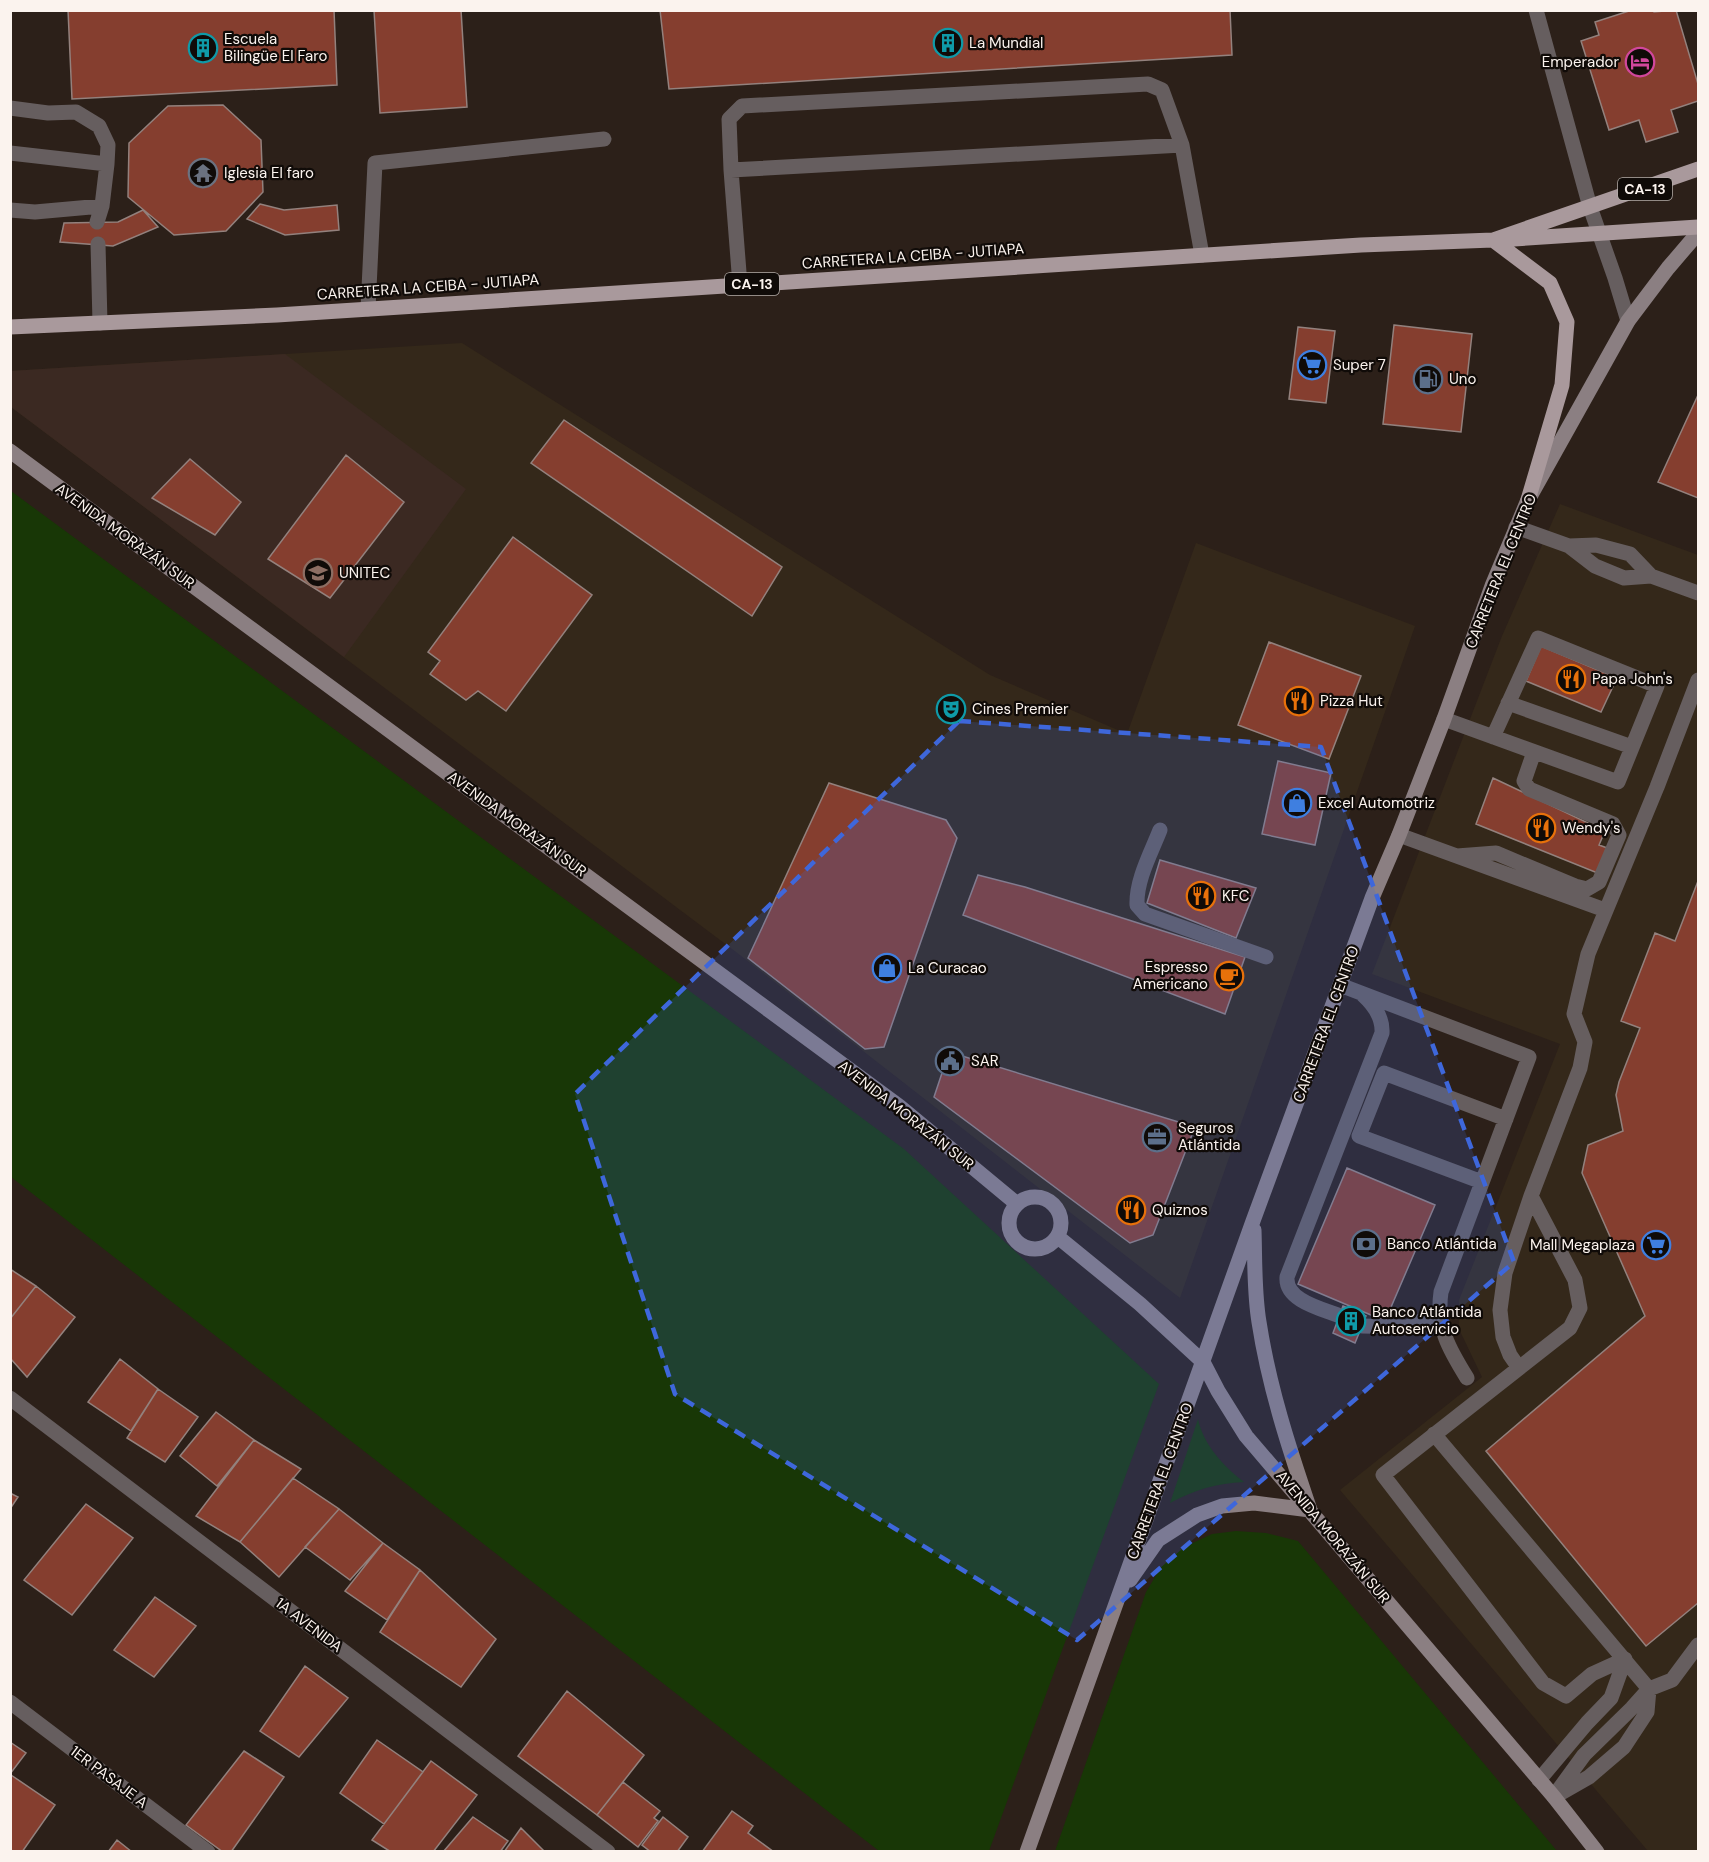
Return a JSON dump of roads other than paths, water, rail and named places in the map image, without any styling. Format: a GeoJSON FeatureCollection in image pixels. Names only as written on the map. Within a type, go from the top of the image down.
{"type":"FeatureCollection","features":[{"type":"Feature","properties":{"kind":"main road","name":"CARRETERA LA CEIBA - JUTIAPA"},"geometry":{"type":"LineString","coordinates":[[10,327],[368,309],[1361,245],[1493,240],[1698,169]]}},
{"type":"Feature","properties":{"kind":"main road","name":"CA-13"},"geometry":{"type":"LineString","coordinates":[[1493,240],[1698,227]]}},
{"type":"Feature","properties":{"kind":"main road","name":"CARRETERA EL CENTRO"},"geometry":{"type":"LineString","coordinates":[[1027,1851],[1253,1221],[1372,898],[1399,835],[1516,527],[1528,500],[1628,321],[1698,233]]}},
{"type":"Feature","properties":{"kind":"main road"},"geometry":{"type":"LineString","coordinates":[[1493,240],[1550,283],[1567,322],[1562,385],[1528,500]]}},
{"type":"Feature","properties":{"kind":"main road","name":"AVENIDA MORAZÁN SUR"},"geometry":{"type":"LineString","coordinates":[[10,451],[899,1106],[1017,1204]]}},
{"type":"Feature","properties":{"kind":"main road"},"geometry":{"type":"LineString","coordinates":[[1032,1197],[1041,1197],[1055,1206],[1059,1213],[1061,1229],[1052,1244],[1035,1249],[1019,1244],[1010,1228],[1010,1220],[1017,1204],[1032,1197]]}},
{"type":"Feature","properties":{"kind":"main road"},"geometry":{"type":"LineString","coordinates":[[1118,1597],[1158,1540],[1197,1515],[1222,1506],[1254,1503],[1310,1510],[1280,1419],[1269,1376],[1258,1320],[1253,1221]]}},
{"type":"Feature","properties":{"kind":"main road","name":"AVENIDA MORAZÁN SUR"},"geometry":{"type":"LineString","coordinates":[[1058,1237],[1140,1304],[1203,1362],[1246,1436],[1554,1797],[1597,1851]]}},
{"type":"Feature","properties":{"kind":"street"},"geometry":{"type":"LineString","coordinates":[[1536,10],[1590,207],[1628,321]]}},
{"type":"Feature","properties":{"kind":"street"},"geometry":{"type":"LineString","coordinates":[[740,285],[729,119],[742,106],[1148,84],[1162,90],[1182,145],[1202,255]]}},
{"type":"Feature","properties":{"kind":"street"},"geometry":{"type":"LineString","coordinates":[[10,108],[76,112],[99,126],[108,145],[102,206],[96,222]]}},
{"type":"Feature","properties":{"kind":"street"},"geometry":{"type":"LineString","coordinates":[[368,309],[375,163],[604,139]]}},
{"type":"Feature","properties":{"kind":"street"},"geometry":{"type":"LineString","coordinates":[[731,170],[1182,145]]}},
{"type":"Feature","properties":{"kind":"street"},"geometry":{"type":"LineString","coordinates":[[10,153],[107,164]]}},
{"type":"Feature","properties":{"kind":"street"},"geometry":{"type":"LineString","coordinates":[[10,210],[35,212],[102,206]]}},
{"type":"Feature","properties":{"kind":"street"},"geometry":{"type":"LineString","coordinates":[[98,244],[100,323]]}},
{"type":"Feature","properties":{"kind":"street"},"geometry":{"type":"LineString","coordinates":[[1516,527],[1569,546],[1595,566],[1624,578],[1651,576],[1698,593]]}},
{"type":"Feature","properties":{"kind":"street"},"geometry":{"type":"LineString","coordinates":[[1569,546],[1596,545],[1630,554],[1651,576]]}},
{"type":"Feature","properties":{"kind":"street"},"geometry":{"type":"LineString","coordinates":[[1444,719],[1493,737],[1534,752],[1618,782],[1658,686],[1538,638],[1493,737]]}},
{"type":"Feature","properties":{"kind":"street"},"geometry":{"type":"LineString","coordinates":[[1519,1368],[1510,1355],[1503,1337],[1500,1310],[1505,1273],[1580,1068],[1585,1042],[1574,1014],[1588,954],[1657,787],[1698,680]]}},
{"type":"Feature","properties":{"kind":"street"},"geometry":{"type":"LineString","coordinates":[[1508,703],[1632,747]]}},
{"type":"Feature","properties":{"kind":"street"},"geometry":{"type":"LineString","coordinates":[[1457,856],[1496,853],[1575,886],[1587,889],[1599,882],[1619,835],[1613,824],[1528,789],[1524,781],[1534,752]]}},
{"type":"Feature","properties":{"kind":"street"},"geometry":{"type":"LineString","coordinates":[[1160,830],[1136,896],[1137,905],[1145,914],[1266,957]]}},
{"type":"Feature","properties":{"kind":"street"},"geometry":{"type":"LineString","coordinates":[[1399,835],[1605,910]]}},
{"type":"Feature","properties":{"kind":"street"},"geometry":{"type":"LineString","coordinates":[[1340,985],[1529,1057],[1444,1281],[1439,1313],[1448,1348],[1467,1378]]}},
{"type":"Feature","properties":{"kind":"street"},"geometry":{"type":"LineString","coordinates":[[1340,1316],[1300,1299],[1286,1282],[1382,1033],[1381,1021],[1376,1008],[1361,993]]}},
{"type":"Feature","properties":{"kind":"street"},"geometry":{"type":"LineString","coordinates":[[1482,1182],[1359,1136],[1384,1073],[1506,1119]]}},
{"type":"Feature","properties":{"kind":"street"},"geometry":{"type":"LineString","coordinates":[[1532,1196],[1575,1280],[1580,1308],[1570,1328],[1383,1476],[1543,1683],[1566,1696],[1592,1674],[1625,1659]]}},
{"type":"Feature","properties":{"kind":"street"},"geometry":{"type":"LineString","coordinates":[[1362,1326],[1407,1327],[1439,1313]]}},
{"type":"Feature","properties":{"kind":"street","name":"1A AVENIDA"},"geometry":{"type":"LineString","coordinates":[[10,1398],[608,1851]]}},
{"type":"Feature","properties":{"kind":"street"},"geometry":{"type":"LineString","coordinates":[[1434,1434],[1649,1689],[1647,1712],[1624,1747],[1589,1777],[1554,1797]]}},
{"type":"Feature","properties":{"kind":"street"},"geometry":{"type":"LineString","coordinates":[[1649,1689],[1672,1680],[1698,1645]]}},
{"type":"Feature","properties":{"kind":"street"},"geometry":{"type":"LineString","coordinates":[[1539,1780],[1611,1698],[1625,1659]]}},
{"type":"Feature","properties":{"kind":"street","name":"1ER PASAJE A"},"geometry":{"type":"LineString","coordinates":[[10,1702],[208,1851]]}},
{"type":"Feature","properties":{"kind":"place","name":"La Mundial"},"geometry":{"type":"Point","coordinates":[948,43]}},
{"type":"Feature","properties":{"kind":"place","name":"Escuela Bilingüe El Faro"},"geometry":{"type":"Point","coordinates":[203,48]}},
{"type":"Feature","properties":{"kind":"place","name":"Emperador"},"geometry":{"type":"Point","coordinates":[1640,62]}},
{"type":"Feature","properties":{"kind":"place","name":"Iglesia El faro"},"geometry":{"type":"Point","coordinates":[203,173]}},
{"type":"Feature","properties":{"kind":"place","name":"Super 7"},"geometry":{"type":"Point","coordinates":[1312,365]}},
{"type":"Feature","properties":{"kind":"place","name":"Uno"},"geometry":{"type":"Point","coordinates":[1428,379]}},
{"type":"Feature","properties":{"kind":"place","name":"UNITEC"},"geometry":{"type":"Point","coordinates":[318,573]}},
{"type":"Feature","properties":{"kind":"place","name":"Papa John's"},"geometry":{"type":"Point","coordinates":[1571,679]}},
{"type":"Feature","properties":{"kind":"place","name":"Pizza Hut"},"geometry":{"type":"Point","coordinates":[1299,701]}},
{"type":"Feature","properties":{"kind":"place","name":"Cines Premier"},"geometry":{"type":"Point","coordinates":[951,709]}},
{"type":"Feature","properties":{"kind":"place","name":"Excel Automotriz"},"geometry":{"type":"Point","coordinates":[1297,803]}},
{"type":"Feature","properties":{"kind":"place","name":"Wendy's"},"geometry":{"type":"Point","coordinates":[1541,828]}},
{"type":"Feature","properties":{"kind":"place","name":"KFC"},"geometry":{"type":"Point","coordinates":[1201,896]}},
{"type":"Feature","properties":{"kind":"place","name":"La Curacao"},"geometry":{"type":"Point","coordinates":[887,968]}},
{"type":"Feature","properties":{"kind":"place","name":"Espresso Americano"},"geometry":{"type":"Point","coordinates":[1229,976]}},
{"type":"Feature","properties":{"kind":"place","name":"SAR"},"geometry":{"type":"Point","coordinates":[950,1061]}},
{"type":"Feature","properties":{"kind":"place","name":"Seguros Atlántida"},"geometry":{"type":"Point","coordinates":[1157,1137]}},
{"type":"Feature","properties":{"kind":"place","name":"Quiznos"},"geometry":{"type":"Point","coordinates":[1131,1210]}},
{"type":"Feature","properties":{"kind":"place","name":"Banco Atlántida"},"geometry":{"type":"Point","coordinates":[1366,1244]}},
{"type":"Feature","properties":{"kind":"place","name":"Mall Megaplaza"},"geometry":{"type":"Point","coordinates":[1656,1245]}},
{"type":"Feature","properties":{"kind":"place","name":"Banco Atlántida Autoservicio"},"geometry":{"type":"Point","coordinates":[1351,1321]}}]}
